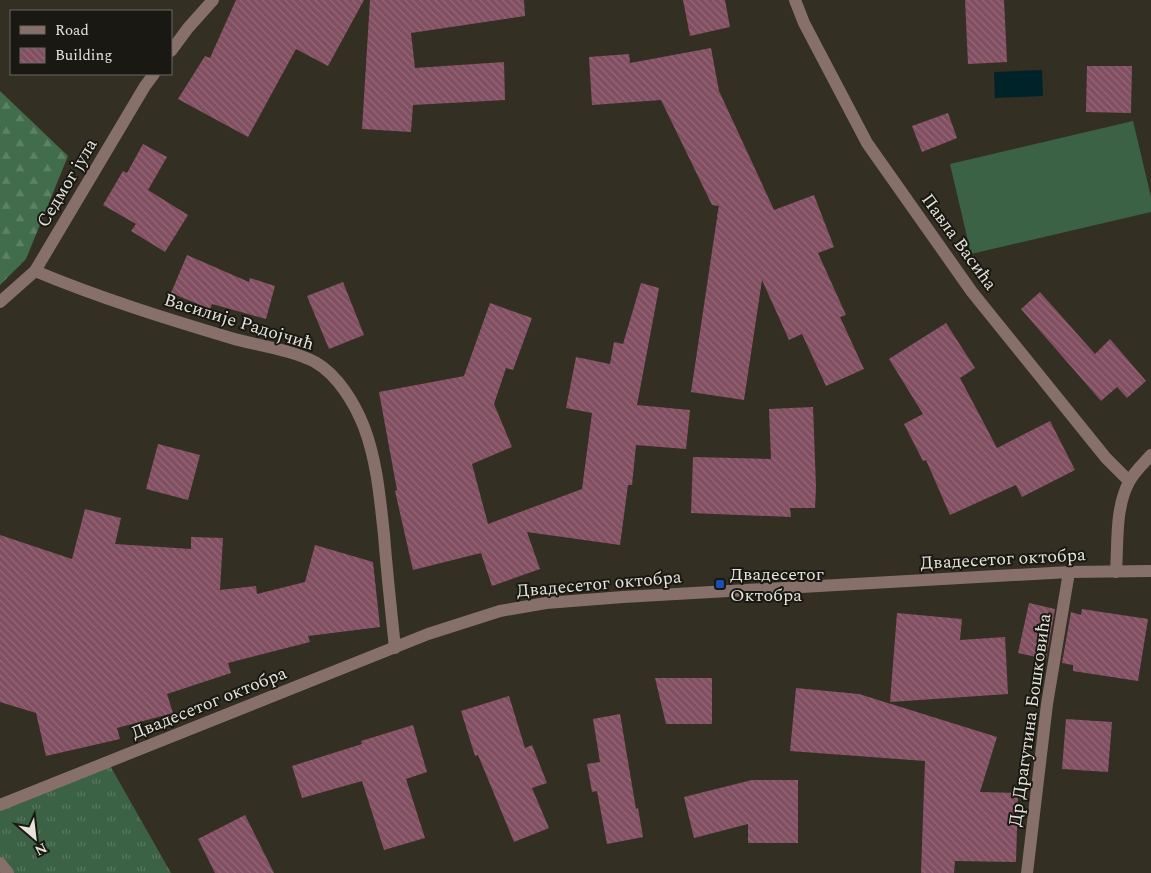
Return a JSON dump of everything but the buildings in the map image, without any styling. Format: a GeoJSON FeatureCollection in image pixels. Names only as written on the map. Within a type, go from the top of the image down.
{"type":"FeatureCollection","features":[{"type":"Feature","properties":{"kind":"street"},"geometry":{"type":"LineString","coordinates":[[172,50],[213,0]]}},
{"type":"Feature","properties":{"kind":"street","name":"Павла Васића"},"geometry":{"type":"LineString","coordinates":[[796,0],[804,23],[867,143],[972,292],[1106,458],[1129,481]]}},
{"type":"Feature","properties":{"kind":"street","name":"Седмог јула"},"geometry":{"type":"LineString","coordinates":[[0,302],[35,271],[153,75]]}},
{"type":"Feature","properties":{"kind":"street","name":"Василије Радојчић"},"geometry":{"type":"LineString","coordinates":[[35,271],[89,293],[143,311],[293,354],[316,363],[334,378],[360,416],[370,447],[380,494],[395,648]]}},
{"type":"Feature","properties":{"kind":"street"},"geometry":{"type":"LineString","coordinates":[[1151,454],[1129,481],[1119,512],[1116,572],[1151,571]]}},
{"type":"Feature","properties":{"kind":"street","name":"Двадесетог октобра"},"geometry":{"type":"LineString","coordinates":[[0,806],[454,625],[500,612],[546,603],[623,597],[1069,572],[1116,572]]}},
{"type":"Feature","properties":{"kind":"street","name":"Др Драгутина Бошковића"},"geometry":{"type":"LineString","coordinates":[[1027,873],[1047,704],[1069,572]]}},
{"type":"Feature","properties":{"kind":"street"},"geometry":{"type":"LineString","coordinates":[[0,863],[8,873]]}},
{"type":"Feature","properties":{"kind":"green space"},"geometry":{"type":"Polygon","coordinates":[[[0,91],[68,156],[26,259],[0,285],[0,91]]]}},
{"type":"Feature","properties":{"kind":"green space"},"geometry":{"type":"Polygon","coordinates":[[[1133,121],[1151,197],[1151,212],[971,254],[950,164],[1133,121]]]}},
{"type":"Feature","properties":{"kind":"green space"},"geometry":{"type":"Polygon","coordinates":[[[108,762],[171,873],[8,873],[0,863],[0,806],[108,762]]]}},
{"type":"Feature","properties":{"kind":"water"},"geometry":{"type":"Polygon","coordinates":[[[1042,70],[1043,96],[995,98],[994,72],[1042,70]]]}},
{"type":"Feature","properties":{"kind":"place","name":"Двадесетог Октобра"},"geometry":{"type":"Point","coordinates":[720,584]}}]}
